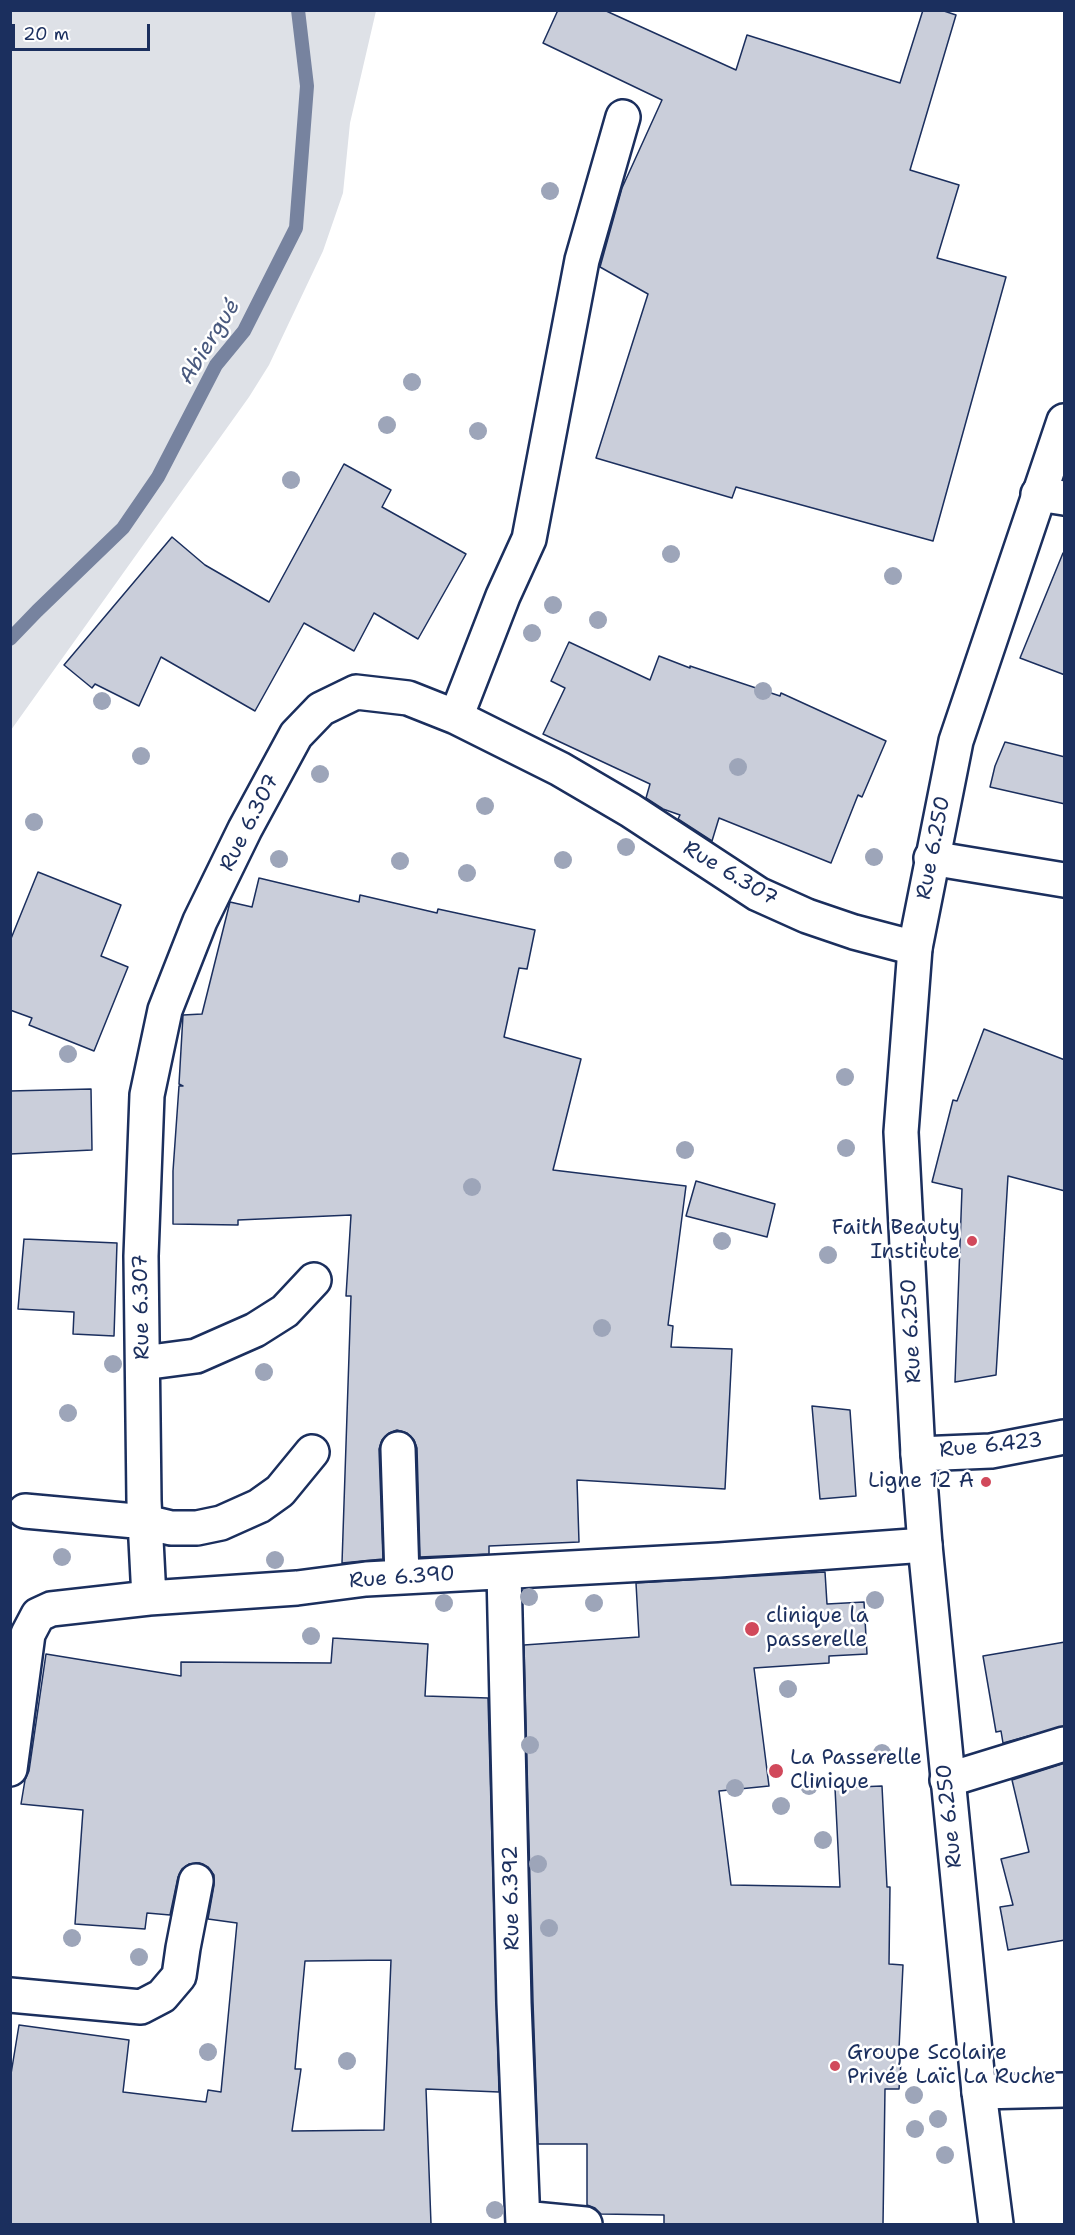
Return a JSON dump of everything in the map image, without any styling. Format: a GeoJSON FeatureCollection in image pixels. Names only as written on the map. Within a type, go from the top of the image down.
{"type":"FeatureCollection","features":[{"type":"Feature","properties":{"kind":"street"},"geometry":{"type":"LineString","coordinates":[[456,717],[503,596],[529,539],[582,260],[623,117]]}},
{"type":"Feature","properties":{"kind":"street","name":"Rue 6.250"},"geometry":{"type":"LineString","coordinates":[[996,2224],[979,2092],[925,1545],[901,1132],[915,948],[956,741],[1051,496],[1065,421]]}},
{"type":"Feature","properties":{"kind":"street","name":"Rue 6.307"},"geometry":{"type":"LineString","coordinates":[[149,1598],[144,1501],[141,1256],[147,1095],[165,1010],[200,921],[245,829],[296,735],[321,709],[356,692],[408,698],[456,717],[560,769],[620,804],[758,894],[807,916],[854,932],[915,948]]}},
{"type":"Feature","properties":{"kind":"street"},"geometry":{"type":"LineString","coordinates":[[931,858],[1065,880]]}},
{"type":"Feature","properties":{"kind":"street"},"geometry":{"type":"LineString","coordinates":[[143,1363],[196,1356],[255,1330],[285,1311],[315,1280]]}},
{"type":"Feature","properties":{"kind":"street","name":"Rue 6.423"},"geometry":{"type":"LineString","coordinates":[[918,1454],[991,1451],[1065,1437]]}},
{"type":"Feature","properties":{"kind":"street"},"geometry":{"type":"LineString","coordinates":[[398,1449],[402,1577]]}},
{"type":"Feature","properties":{"kind":"street"},"geometry":{"type":"LineString","coordinates":[[25,1511],[146,1522],[171,1528],[221,1523],[260,1506],[280,1491],[312,1452]]}},
{"type":"Feature","properties":{"kind":"street","name":"Rue 6.390"},"geometry":{"type":"LineString","coordinates":[[10,1769],[28,1634],[38,1615],[51,1609],[149,1598],[275,1590],[366,1578],[504,1572],[925,1545]]}},
{"type":"Feature","properties":{"kind":"street","name":"Rue 6.392"},"geometry":{"type":"LineString","coordinates":[[504,1572],[514,2003],[523,2221]]}},
{"type":"Feature","properties":{"kind":"street"},"geometry":{"type":"LineString","coordinates":[[947,1780],[1065,1744]]}},
{"type":"Feature","properties":{"kind":"street"},"geometry":{"type":"LineString","coordinates":[[10,1995],[141,2007],[162,1996],[179,1976],[196,1881]]}},
{"type":"Feature","properties":{"kind":"street"},"geometry":{"type":"LineString","coordinates":[[979,2092],[1065,2090]]}},
{"type":"Feature","properties":{"kind":"street"},"geometry":{"type":"LineString","coordinates":[[523,2221],[585,2224]]}},
{"type":"Feature","properties":{"kind":"shaded area"},"geometry":{"type":"Polygon","coordinates":[[[11,10],[376,11],[350,123],[343,193],[323,251],[269,365],[249,397],[11,730],[11,10]]]}},
{"type":"Feature","properties":{"kind":"building"},"geometry":{"type":"Polygon","coordinates":[[[558,10],[604,10],[736,70],[747,35],[900,83],[923,10],[941,10],[956,15],[910,170],[959,185],[937,258],[1006,277],[933,541],[736,487],[732,498],[596,458],[648,294],[600,267],[622,188],[662,100],[543,43],[558,10]]]}},
{"type":"Feature","properties":{"kind":"building"},"geometry":{"type":"Polygon","coordinates":[[[344,464],[391,490],[382,507],[466,554],[418,639],[374,613],[354,651],[304,623],[255,711],[161,657],[139,706],[95,684],[92,688],[64,665],[172,537],[205,565],[269,602],[344,464]]]}},
{"type":"Feature","properties":{"kind":"building"},"geometry":{"type":"Polygon","coordinates":[[[1063,553],[1065,553],[1065,675],[1020,658],[1063,553]]]}},
{"type":"Feature","properties":{"kind":"building"},"geometry":{"type":"Polygon","coordinates":[[[569,642],[650,680],[659,656],[780,696],[781,693],[886,741],[862,797],[858,795],[831,863],[719,818],[712,841],[678,819],[680,815],[663,809],[646,798],[650,784],[543,734],[565,688],[551,681],[569,642]]]}},
{"type":"Feature","properties":{"kind":"building"},"geometry":{"type":"Polygon","coordinates":[[[1005,742],[1065,757],[1065,804],[990,787],[995,766],[1005,742]]]}},
{"type":"Feature","properties":{"kind":"building"},"geometry":{"type":"Polygon","coordinates":[[[38,872],[121,905],[101,956],[128,967],[94,1051],[29,1025],[32,1018],[10,1010],[10,941],[38,872]]]}},
{"type":"Feature","properties":{"kind":"building"},"geometry":{"type":"Polygon","coordinates":[[[259,878],[359,902],[360,895],[437,913],[438,909],[535,930],[527,969],[519,968],[504,1037],[581,1059],[553,1170],[686,1186],[668,1325],[673,1326],[671,1347],[732,1349],[725,1489],[577,1480],[579,1542],[489,1546],[489,1554],[420,1557],[417,1448],[414,1440],[407,1433],[397,1430],[389,1433],[382,1440],[379,1449],[383,1559],[342,1563],[351,1296],[346,1296],[351,1215],[238,1220],[238,1225],[173,1224],[173,1171],[179,1086],[183,1086],[179,1084],[183,1015],[202,1014],[230,902],[252,907],[259,878]]]}},
{"type":"Feature","properties":{"kind":"building"},"geometry":{"type":"Polygon","coordinates":[[[984,1029],[1065,1060],[1065,1191],[1008,1176],[996,1375],[955,1382],[962,1189],[932,1182],[953,1100],[957,1101],[984,1029]]]}},
{"type":"Feature","properties":{"kind":"building"},"geometry":{"type":"Polygon","coordinates":[[[91,1089],[92,1150],[10,1154],[10,1091],[91,1089]]]}},
{"type":"Feature","properties":{"kind":"building"},"geometry":{"type":"Polygon","coordinates":[[[696,1181],[775,1204],[767,1237],[686,1216],[696,1181]]]}},
{"type":"Feature","properties":{"kind":"building"},"geometry":{"type":"Polygon","coordinates":[[[24,1239],[117,1243],[114,1336],[73,1334],[74,1312],[18,1309],[24,1239]]]}},
{"type":"Feature","properties":{"kind":"building"},"geometry":{"type":"Polygon","coordinates":[[[812,1406],[850,1410],[856,1496],[820,1499],[812,1406]]]}},
{"type":"Feature","properties":{"kind":"building"},"geometry":{"type":"Polygon","coordinates":[[[825,1572],[827,1604],[864,1602],[867,1654],[829,1656],[829,1663],[754,1668],[769,1786],[719,1791],[731,1885],[840,1887],[835,1788],[882,1786],[887,1887],[890,1887],[889,1964],[903,1965],[899,2089],[885,2089],[883,2224],[664,2224],[664,2215],[601,2214],[595,2208],[587,2205],[587,2144],[538,2144],[524,1645],[639,1637],[636,1583],[825,1572]]]}},
{"type":"Feature","properties":{"kind":"building"},"geometry":{"type":"Polygon","coordinates":[[[333,1638],[428,1644],[425,1696],[488,1698],[499,2092],[426,2089],[431,2224],[10,2224],[10,2080],[19,2025],[129,2040],[123,2092],[206,2102],[208,2090],[221,2092],[237,1923],[208,1919],[214,1875],[208,1867],[199,1863],[189,1864],[182,1869],[178,1877],[170,1915],[147,1913],[145,1929],[75,1924],[83,1810],[21,1804],[29,1771],[46,1654],[181,1676],[181,1662],[331,1663],[333,1638]],[[391,1960],[305,1961],[295,2069],[301,2069],[292,2131],[384,2130],[391,1960]]]}},
{"type":"Feature","properties":{"kind":"building"},"geometry":{"type":"Polygon","coordinates":[[[1065,1642],[1065,1726],[1003,1743],[1001,1731],[996,1732],[983,1656],[1065,1642]]]}},
{"type":"Feature","properties":{"kind":"building"},"geometry":{"type":"Polygon","coordinates":[[[1065,1763],[1065,1940],[1008,1950],[1000,1907],[1013,1905],[1001,1859],[1029,1852],[1012,1780],[1065,1763]]]}},
{"type":"Feature","properties":{"kind":"waterway","name":"Abiergué"},"geometry":{"type":"LineString","coordinates":[[10,639],[123,528],[158,477],[216,365],[244,331],[296,228],[307,86],[298,10]]}},
{"type":"Feature","properties":{"kind":"place","name":"Faith Beauty Institute"},"geometry":{"type":"Point","coordinates":[972,1241]}},
{"type":"Feature","properties":{"kind":"place","name":"Ligne 12 A"},"geometry":{"type":"Point","coordinates":[986,1482]}},
{"type":"Feature","properties":{"kind":"place","name":"clinique la passerelle"},"geometry":{"type":"Point","coordinates":[752,1629]}},
{"type":"Feature","properties":{"kind":"place","name":"La Passerelle Clinique"},"geometry":{"type":"Point","coordinates":[776,1771]}},
{"type":"Feature","properties":{"kind":"place","name":"Groupe Scolaire Privée Laïc La Ruche"},"geometry":{"type":"Point","coordinates":[835,2066]}}]}
